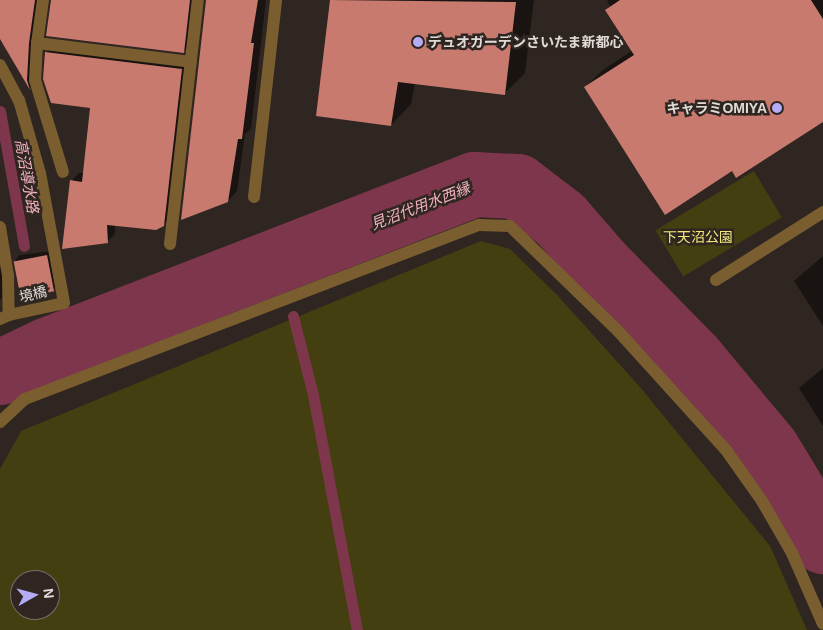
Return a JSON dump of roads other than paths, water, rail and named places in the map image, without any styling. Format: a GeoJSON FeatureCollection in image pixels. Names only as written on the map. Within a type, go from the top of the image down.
{"type":"FeatureCollection","features":[{"type":"Feature","properties":{"kind":"street"},"geometry":{"type":"LineString","coordinates":[[43,0],[35,80],[63,172]]}},
{"type":"Feature","properties":{"kind":"street"},"geometry":{"type":"LineString","coordinates":[[170,244],[198,0]]}},
{"type":"Feature","properties":{"kind":"street"},"geometry":{"type":"LineString","coordinates":[[254,197],[276,0]]}},
{"type":"Feature","properties":{"kind":"street"},"geometry":{"type":"LineString","coordinates":[[38,43],[191,62]]}},
{"type":"Feature","properties":{"kind":"street","name":"境橋"},"geometry":{"type":"LineString","coordinates":[[0,65],[18,100],[40,174],[64,302],[4,317]]}},
{"type":"Feature","properties":{"kind":"street"},"geometry":{"type":"LineString","coordinates":[[716,280],[823,212]]}},
{"type":"Feature","properties":{"kind":"street"},"geometry":{"type":"LineString","coordinates":[[0,422],[25,399],[478,225],[510,226],[618,331],[726,450],[762,501],[792,553],[823,624]]}},
{"type":"Feature","properties":{"kind":"street"},"geometry":{"type":"LineString","coordinates":[[0,227],[8,276],[4,317]]}},
{"type":"Feature","properties":{"kind":"waterway","name":"高沼導水路"},"geometry":{"type":"LineString","coordinates":[[0,111],[24,246]]}},
{"type":"Feature","properties":{"kind":"waterway","name":"見沼代用水西縁"},"geometry":{"type":"LineString","coordinates":[[0,372],[46,350],[474,184],[517,186],[560,219],[599,264],[692,359],[767,449],[823,541]]}},
{"type":"Feature","properties":{"kind":"waterway"},"geometry":{"type":"LineString","coordinates":[[293,316],[313,395],[357,630]]}},
{"type":"Feature","properties":{"kind":"waterway","name":"高沼導水路"},"geometry":{"type":"LineString","coordinates":[[40,325],[46,350]]}},
{"type":"Feature","properties":{"kind":"place","name":"デュオガーデンさいたま新都心"},"geometry":{"type":"Point","coordinates":[418,42]}},
{"type":"Feature","properties":{"kind":"place","name":"キャラミOMIYA"},"geometry":{"type":"Point","coordinates":[777,108]}},
{"type":"Feature","properties":{"kind":"park label","name":"下天沼公園"},"geometry":{"type":"Point","coordinates":[698,237]}}]}
